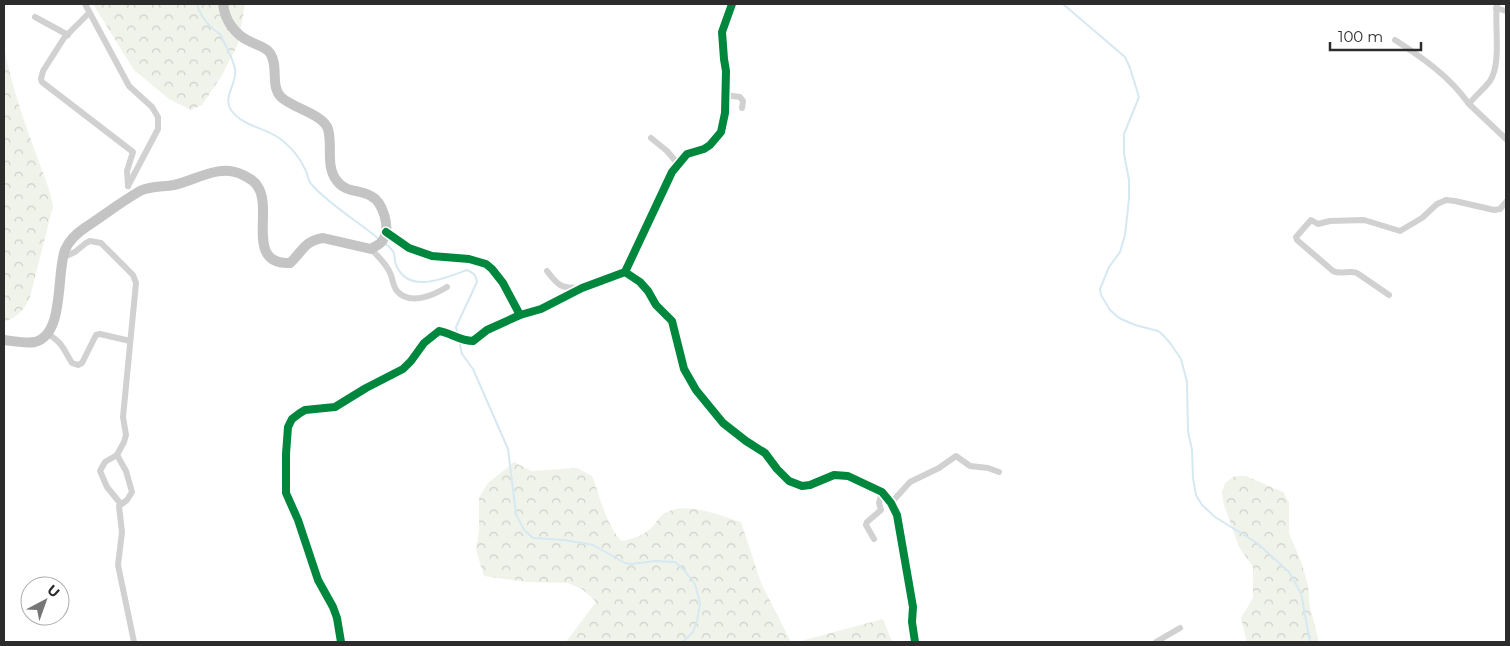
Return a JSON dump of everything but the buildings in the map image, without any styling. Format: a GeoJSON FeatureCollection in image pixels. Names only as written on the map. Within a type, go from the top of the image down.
{"type":"FeatureCollection","features":[{"type":"Feature","properties":{"kind":"main road"},"geometry":{"type":"LineString","coordinates":[[4,340],[26,343],[36,342],[48,334],[59,302],[59,286],[64,257],[69,244],[77,234],[130,191],[174,185],[210,172],[222,170],[233,171],[251,179],[259,189],[263,200],[264,247],[268,256],[274,262],[282,264],[290,264],[308,242],[323,238],[371,249],[382,242],[386,232],[385,221],[377,200],[366,194],[348,190],[334,177],[330,165],[326,125],[281,97],[276,88],[274,63],[271,56],[266,49],[247,40],[229,24],[225,17],[223,4]]}},
{"type":"Feature","properties":{"kind":"street"},"geometry":{"type":"LineString","coordinates":[[85,4],[129,86],[152,107],[158,117],[158,129],[130,191]]}},
{"type":"Feature","properties":{"kind":"street"},"geometry":{"type":"LineString","coordinates":[[341,642],[333,607],[318,580],[298,520],[286,493],[286,454],[290,423],[295,416],[305,410],[335,407],[403,369],[424,343],[439,331],[473,341],[487,330],[520,315],[541,309],[582,288],[625,272],[664,186],[678,164],[687,154],[704,149],[718,138],[721,132],[725,113],[726,71],[722,32],[732,4]]}},
{"type":"Feature","properties":{"kind":"street"},"geometry":{"type":"LineString","coordinates":[[1469,104],[1488,82],[1493,73],[1496,48],[1497,6],[1506,11]]}},
{"type":"Feature","properties":{"kind":"street"},"geometry":{"type":"LineString","coordinates":[[89,13],[68,35],[42,72],[41,79],[42,82],[133,152],[127,171],[130,191]]}},
{"type":"Feature","properties":{"kind":"street"},"geometry":{"type":"LineString","coordinates":[[35,17],[68,35]]}},
{"type":"Feature","properties":{"kind":"street"},"geometry":{"type":"LineString","coordinates":[[1394,40],[1445,76],[1469,104],[1506,139]]}},
{"type":"Feature","properties":{"kind":"street"},"geometry":{"type":"LineString","coordinates":[[725,95],[740,96],[742,108]]}},
{"type":"Feature","properties":{"kind":"street"},"geometry":{"type":"LineString","coordinates":[[651,138],[678,164]]}},
{"type":"Feature","properties":{"kind":"street"},"geometry":{"type":"LineString","coordinates":[[1389,295],[1356,273],[1333,271],[1297,240],[1297,233],[1311,220],[1318,224],[1330,221],[1364,220],[1400,231],[1422,218],[1437,204],[1446,200],[1494,210],[1499,209],[1506,202]]}},
{"type":"Feature","properties":{"kind":"street"},"geometry":{"type":"LineString","coordinates":[[386,232],[409,248],[432,256],[469,259],[486,264],[503,283],[520,315]]}},
{"type":"Feature","properties":{"kind":"street"},"geometry":{"type":"LineString","coordinates":[[64,257],[75,252],[90,241],[100,243],[133,275],[136,283],[123,417],[126,435],[117,455],[105,462],[100,471],[107,487],[120,504]]}},
{"type":"Feature","properties":{"kind":"street"},"geometry":{"type":"LineString","coordinates":[[371,249],[388,268],[395,288],[401,294],[413,298],[428,297],[447,287]]}},
{"type":"Feature","properties":{"kind":"street"},"geometry":{"type":"LineString","coordinates":[[547,271],[560,286],[565,288],[582,288]]}},
{"type":"Feature","properties":{"kind":"street"},"geometry":{"type":"LineString","coordinates":[[625,272],[640,282],[656,305],[672,321],[684,369],[696,390],[723,423],[765,453],[782,475],[789,481],[802,486],[810,485],[829,476],[841,474],[882,492],[892,503],[897,515],[913,607],[912,622],[915,642]]}},
{"type":"Feature","properties":{"kind":"street"},"geometry":{"type":"LineString","coordinates":[[48,334],[66,349],[72,363],[78,365],[82,363],[96,335],[100,334],[130,341]]}},
{"type":"Feature","properties":{"kind":"street"},"geometry":{"type":"LineString","coordinates":[[117,455],[126,471],[132,492],[127,500],[120,504],[118,508],[122,532],[118,565],[134,642]]}},
{"type":"Feature","properties":{"kind":"street"},"geometry":{"type":"LineString","coordinates":[[892,503],[910,482],[939,468],[956,456],[970,466],[988,468],[999,472]]}},
{"type":"Feature","properties":{"kind":"street"},"geometry":{"type":"LineString","coordinates":[[874,539],[867,523],[881,510],[879,504],[882,492]]}},
{"type":"Feature","properties":{"kind":"street"},"geometry":{"type":"LineString","coordinates":[[1156,642],[1180,628]]}},
{"type":"Feature","properties":{"kind":"green space"},"geometry":{"type":"Polygon","coordinates":[[[93,4],[245,4],[238,44],[221,77],[202,105],[191,110],[169,99],[134,70],[93,4]]]}},
{"type":"Feature","properties":{"kind":"green space"},"geometry":{"type":"Polygon","coordinates":[[[4,47],[16,95],[53,206],[30,297],[26,306],[20,312],[4,322],[4,47]]]}},
{"type":"Feature","properties":{"kind":"green space"},"geometry":{"type":"Polygon","coordinates":[[[514,462],[531,471],[577,468],[592,476],[607,518],[621,541],[642,535],[667,512],[677,509],[688,508],[710,512],[741,522],[761,583],[791,642],[566,642],[596,602],[582,589],[568,583],[527,582],[484,576],[476,550],[479,531],[479,498],[488,483],[514,462]]]}},
{"type":"Feature","properties":{"kind":"green space"},"geometry":{"type":"Polygon","coordinates":[[[1235,476],[1246,476],[1283,492],[1289,502],[1289,534],[1301,561],[1308,585],[1310,607],[1319,642],[1247,642],[1241,618],[1253,598],[1253,567],[1239,547],[1224,505],[1222,493],[1225,483],[1235,476]]]}},
{"type":"Feature","properties":{"kind":"green space"},"geometry":{"type":"Polygon","coordinates":[[[883,619],[892,642],[797,642],[883,619]]]}},
{"type":"Feature","properties":{"kind":"waterway"},"geometry":{"type":"LineString","coordinates":[[197,4],[200,13],[206,21],[220,34],[234,65],[235,74],[228,100],[231,110],[242,120],[277,136],[287,144],[302,163],[312,185],[328,200],[380,240]]}},
{"type":"Feature","properties":{"kind":"waterway"},"geometry":{"type":"LineString","coordinates":[[1063,4],[1125,57],[1139,97],[1124,134],[1124,154],[1129,180],[1125,235],[1120,252],[1109,267],[1100,289],[1101,295],[1110,310],[1119,318],[1162,334],[1181,359],[1187,382],[1188,431],[1192,450],[1196,495],[1202,505],[1215,517],[1257,543],[1289,572],[1301,593],[1310,642]]}},
{"type":"Feature","properties":{"kind":"waterway"},"geometry":{"type":"LineString","coordinates":[[386,244],[394,254],[397,267],[410,280],[429,282],[467,270],[474,274],[477,282],[456,327],[458,335]]}},
{"type":"Feature","properties":{"kind":"waterway"},"geometry":{"type":"LineString","coordinates":[[459,340],[462,354],[473,369],[508,449],[516,514],[524,530],[533,538],[564,540],[593,545],[625,563],[675,562],[695,584],[700,603],[693,632],[683,642]]}},
{"type":"Feature","properties":{"kind":"cycle path"},"geometry":{"type":"LineString","coordinates":[[386,232],[409,248],[432,256],[469,259],[486,264],[503,283],[520,315],[541,309],[582,288],[625,272],[672,172],[687,154],[704,149],[721,132],[725,113],[726,71],[722,32],[732,4]]}},
{"type":"Feature","properties":{"kind":"cycle path"},"geometry":{"type":"LineString","coordinates":[[625,272],[640,282],[656,305],[672,321],[684,369],[696,390],[723,423],[765,453],[789,481],[802,486],[810,485],[834,475],[848,476],[882,492],[891,503],[897,515],[913,607],[912,622],[915,642]]}},
{"type":"Feature","properties":{"kind":"cycle path"},"geometry":{"type":"LineString","coordinates":[[341,642],[333,607],[318,580],[298,520],[286,493],[288,427],[292,419],[305,410],[335,407],[403,369],[424,343],[439,331],[464,340],[473,341],[487,330],[520,315]]}}]}
